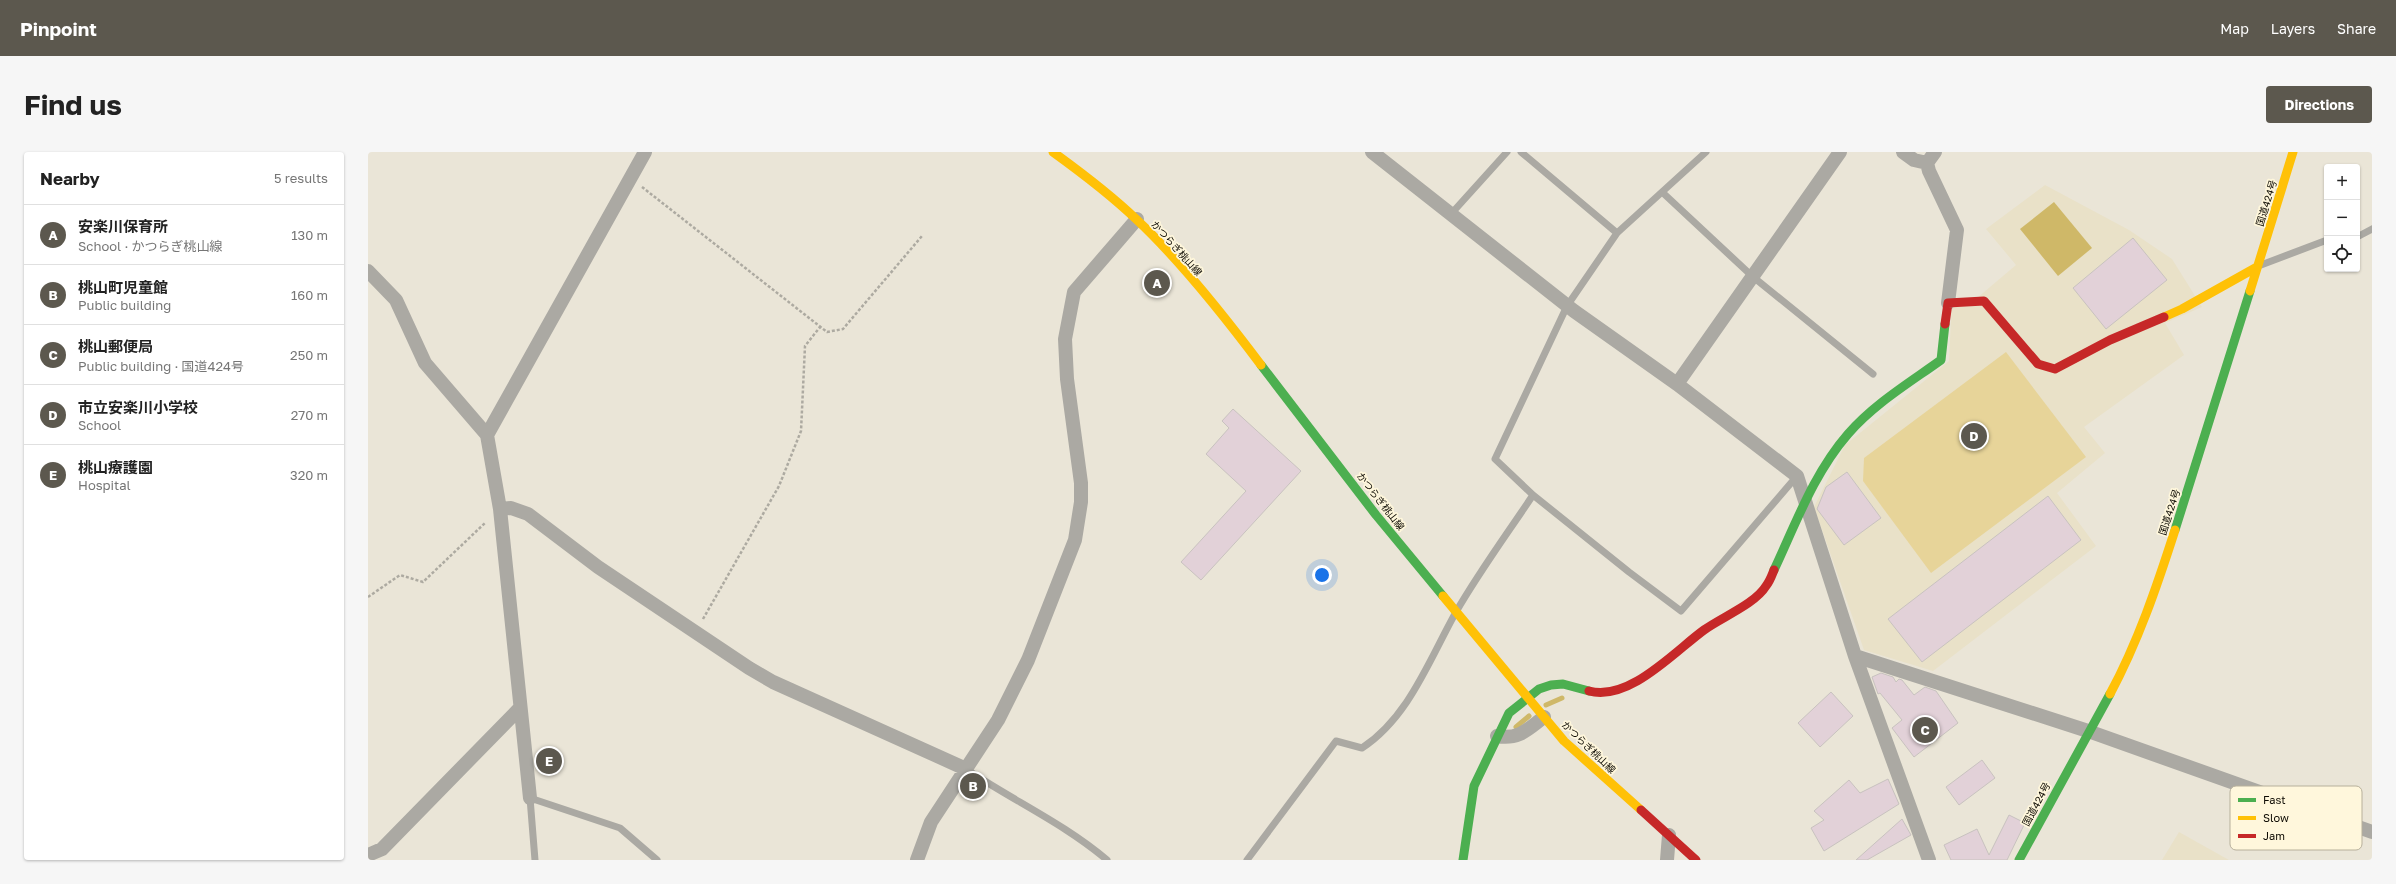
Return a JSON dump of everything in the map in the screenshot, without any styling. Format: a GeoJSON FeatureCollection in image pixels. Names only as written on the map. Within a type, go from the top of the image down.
{"type":"FeatureCollection","features":[{"type":"Feature","properties":{"kind":"main road","name":"かつらぎ桃山線"},"geometry":{"type":"LineString","coordinates":[[1053,152],[1096,183],[1137,219],[1237,333],[1376,515],[1564,741],[1696,860]]}},
{"type":"Feature","properties":{"kind":"main road","name":"国道424号"},"geometry":{"type":"LineString","coordinates":[[2019,860],[2088,731],[2126,664],[2159,581],[2293,152]]}},
{"type":"Feature","properties":{"kind":"main road"},"geometry":{"type":"LineString","coordinates":[[1463,860],[1474,786],[1509,714],[1539,689],[1551,685],[1563,684],[1596,692],[1625,687],[1646,677],[1704,630],[1756,597],[1766,588],[1805,504],[1837,448],[1849,433],[1892,395],[1941,360],[1948,303],[1984,301],[2038,364],[2056,369],[2110,340],[2182,309],[2258,267]]}},
{"type":"Feature","properties":{"kind":"street"},"geometry":{"type":"LineString","coordinates":[[1372,152],[1567,306],[1677,384],[1797,476],[1855,656],[1929,860]]}},
{"type":"Feature","properties":{"kind":"street"},"geometry":{"type":"LineString","coordinates":[[1677,384],[1840,152]]}},
{"type":"Feature","properties":{"kind":"street"},"geometry":{"type":"LineString","coordinates":[[1903,152],[1914,160],[1931,158],[1938,193],[1957,230],[1948,303]]}},
{"type":"Feature","properties":{"kind":"street"},"geometry":{"type":"LineString","coordinates":[[487,435],[631,178],[642,153]]}},
{"type":"Feature","properties":{"kind":"street"},"geometry":{"type":"LineString","coordinates":[[917,860],[931,822],[998,720],[1028,660],[1075,540],[1081,502],[1081,483],[1067,379],[1065,339],[1074,292],[1137,219]]}},
{"type":"Feature","properties":{"kind":"street"},"geometry":{"type":"LineString","coordinates":[[368,271],[396,300],[425,363],[487,435],[500,509],[519,709],[530,798]]}},
{"type":"Feature","properties":{"kind":"street"},"geometry":{"type":"LineString","coordinates":[[500,509],[511,508],[528,514],[598,566],[749,668],[773,682],[966,769]]}},
{"type":"Feature","properties":{"kind":"street"},"geometry":{"type":"LineString","coordinates":[[1855,656],[2088,731],[2243,786]]}},
{"type":"Feature","properties":{"kind":"street"},"geometry":{"type":"LineString","coordinates":[[368,855],[382,849],[519,709]]}},
{"type":"Feature","properties":{"kind":"street"},"geometry":{"type":"LineString","coordinates":[[1497,736],[1510,738],[1521,734],[1544,717]]}},
{"type":"Feature","properties":{"kind":"street"},"geometry":{"type":"LineString","coordinates":[[2362,828],[2372,832]]}},
{"type":"Feature","properties":{"kind":"street"},"geometry":{"type":"LineString","coordinates":[[1667,860],[1669,836]]}},
{"type":"Feature","properties":{"kind":"lane"},"geometry":{"type":"LineString","coordinates":[[1451,214],[1507,152]]}},
{"type":"Feature","properties":{"kind":"lane"},"geometry":{"type":"LineString","coordinates":[[1521,152],[1617,233]]}},
{"type":"Feature","properties":{"kind":"lane"},"geometry":{"type":"LineString","coordinates":[[1706,152],[1617,233],[1567,306],[1495,459],[1533,495],[1629,572],[1681,611],[1797,476]]}},
{"type":"Feature","properties":{"kind":"lane"},"geometry":{"type":"LineString","coordinates":[[1662,192],[1752,276],[1873,374]]}},
{"type":"Feature","properties":{"kind":"lane"},"geometry":{"type":"LineString","coordinates":[[2359,236],[2372,229]]}},
{"type":"Feature","properties":{"kind":"lane"},"geometry":{"type":"LineString","coordinates":[[2258,267],[2324,241]]}},
{"type":"Feature","properties":{"kind":"lane"},"geometry":{"type":"LineString","coordinates":[[1247,860],[1336,741],[1362,748],[1378,738],[1411,697],[1457,611],[1533,495]]}},
{"type":"Feature","properties":{"kind":"lane"},"geometry":{"type":"LineString","coordinates":[[966,769],[1001,793],[1082,839],[1107,860]]}},
{"type":"Feature","properties":{"kind":"lane"},"geometry":{"type":"LineString","coordinates":[[535,860],[530,798],[620,828],[657,860]]}},
{"type":"Feature","properties":{"kind":"path"},"geometry":{"type":"LineString","coordinates":[[631,178],[827,332],[843,329],[922,236]]}},
{"type":"Feature","properties":{"kind":"path"},"geometry":{"type":"LineString","coordinates":[[695,632],[779,486],[801,431],[805,346],[820,327]]}},
{"type":"Feature","properties":{"kind":"path"},"geometry":{"type":"LineString","coordinates":[[368,597],[400,575],[423,582],[500,509]]}},
{"type":"Feature","properties":{"kind":"shaded area"},"geometry":{"type":"Polygon","coordinates":[[[2045,185],[2129,230],[2172,259],[2202,307],[2165,323],[2184,355],[2084,427],[2105,453],[2057,493],[2096,546],[1933,671],[1864,650],[1814,507],[1845,445],[1949,361],[1952,298],[1977,298],[2016,265],[1986,229],[2045,185]]]}},
{"type":"Feature","properties":{"kind":"shaded area"},"geometry":{"type":"Polygon","coordinates":[[[2054,202],[2092,248],[2058,276],[2020,229],[2054,202]]]}},
{"type":"Feature","properties":{"kind":"shaded area"},"geometry":{"type":"Polygon","coordinates":[[[2006,352],[2086,457],[1931,573],[1863,481],[1864,458],[2006,352]]]}},
{"type":"Feature","properties":{"kind":"shaded area"},"geometry":{"type":"Polygon","coordinates":[[[2179,832],[2229,860],[2162,860],[2179,832]]]}},
{"type":"Feature","properties":{"kind":"building"},"geometry":{"type":"Polygon","coordinates":[[[2133,238],[2167,280],[2106,329],[2073,288],[2133,238]]]}},
{"type":"Feature","properties":{"kind":"building"},"geometry":{"type":"Polygon","coordinates":[[[1233,409],[1301,471],[1201,580],[1181,562],[1246,491],[1206,454],[1229,428],[1222,421],[1233,409]]]}},
{"type":"Feature","properties":{"kind":"building"},"geometry":{"type":"Polygon","coordinates":[[[1847,472],[1881,518],[1844,545],[1817,509],[1826,487],[1847,472]]]}},
{"type":"Feature","properties":{"kind":"building"},"geometry":{"type":"Polygon","coordinates":[[[2048,496],[2081,540],[1922,662],[1888,619],[2048,496]]]}},
{"type":"Feature","properties":{"kind":"building"},"geometry":{"type":"Polygon","coordinates":[[[1881,673],[1893,677],[1896,682],[1899,679],[1902,680],[1914,695],[1925,687],[1936,691],[1958,723],[1914,757],[1892,728],[1902,720],[1880,693],[1878,694],[1872,677],[1881,673]]]}},
{"type":"Feature","properties":{"kind":"building"},"geometry":{"type":"Polygon","coordinates":[[[1831,692],[1853,716],[1820,747],[1798,723],[1831,692]]]}},
{"type":"Feature","properties":{"kind":"building"},"geometry":{"type":"Polygon","coordinates":[[[1982,760],[1995,778],[1959,805],[1946,787],[1982,760]]]}},
{"type":"Feature","properties":{"kind":"building"},"geometry":{"type":"Polygon","coordinates":[[[1888,779],[1899,804],[1824,851],[1811,828],[1824,820],[1814,811],[1849,780],[1860,793],[1888,779]]]}},
{"type":"Feature","properties":{"kind":"building"},"geometry":{"type":"Polygon","coordinates":[[[2009,815],[2025,823],[2007,860],[1951,860],[1944,845],[1977,829],[1989,855],[2009,815]]]}},
{"type":"Feature","properties":{"kind":"building"},"geometry":{"type":"Polygon","coordinates":[[[1902,819],[1911,835],[1867,860],[1856,860],[1902,819]]]}},
{"type":"Feature","properties":{"kind":"waterway"},"geometry":{"type":"LineString","coordinates":[[1546,705],[1562,698]]}},
{"type":"Feature","properties":{"kind":"waterway"},"geometry":{"type":"LineString","coordinates":[[1516,727],[1529,716]]}},
{"type":"Feature","properties":{"kind":"traffic: fast"},"geometry":{"type":"LineString","coordinates":[[2175,530],[2250,291]]}},
{"type":"Feature","properties":{"kind":"traffic: fast"},"geometry":{"type":"LineString","coordinates":[[1774,570],[1806,499],[1825,465],[1836,449],[1858,423],[1880,403],[1941,360],[1945,324]]}},
{"type":"Feature","properties":{"kind":"traffic: fast"},"geometry":{"type":"LineString","coordinates":[[1261,365],[1376,515],[1443,596]]}},
{"type":"Feature","properties":{"kind":"traffic: fast"},"geometry":{"type":"LineString","coordinates":[[1463,860],[1474,786],[1509,713],[1539,689],[1551,685],[1563,684],[1589,691]]}},
{"type":"Feature","properties":{"kind":"traffic: fast"},"geometry":{"type":"LineString","coordinates":[[2019,860],[2110,694]]}},
{"type":"Feature","properties":{"kind":"traffic: slow"},"geometry":{"type":"LineString","coordinates":[[1053,152],[1106,192],[1153,235],[1202,289],[1261,365]]}},
{"type":"Feature","properties":{"kind":"traffic: slow"},"geometry":{"type":"LineString","coordinates":[[2250,291],[2293,152]]}},
{"type":"Feature","properties":{"kind":"traffic: slow"},"geometry":{"type":"LineString","coordinates":[[2164,317],[2182,309],[2257,267]]}},
{"type":"Feature","properties":{"kind":"traffic: slow"},"geometry":{"type":"LineString","coordinates":[[2110,694],[2138,634],[2154,593],[2175,530]]}},
{"type":"Feature","properties":{"kind":"traffic: slow"},"geometry":{"type":"LineString","coordinates":[[1443,596],[1564,741],[1641,810]]}},
{"type":"Feature","properties":{"kind":"traffic: jam"},"geometry":{"type":"LineString","coordinates":[[1945,324],[1948,303],[1984,301],[2038,364],[2055,369],[2110,340],[2164,317]]}},
{"type":"Feature","properties":{"kind":"traffic: jam"},"geometry":{"type":"LineString","coordinates":[[1589,691],[1604,692],[1620,689],[1651,672],[1711,625],[1754,599],[1761,593],[1771,578],[1774,570]]}},
{"type":"Feature","properties":{"kind":"traffic: jam"},"geometry":{"type":"LineString","coordinates":[[1641,810],[1696,860]]}},
{"type":"Feature","properties":{"kind":"place","name":"安楽川保育所"},"geometry":{"type":"Point","coordinates":[1157,283]}},
{"type":"Feature","properties":{"kind":"place","name":"市立安楽川小学校"},"geometry":{"type":"Point","coordinates":[1974,436]}},
{"type":"Feature","properties":{"kind":"place","name":"桃山郵便局"},"geometry":{"type":"Point","coordinates":[1925,730]}},
{"type":"Feature","properties":{"kind":"place","name":"桃山療護園"},"geometry":{"type":"Point","coordinates":[549,761]}},
{"type":"Feature","properties":{"kind":"place","name":"桃山町児童館"},"geometry":{"type":"Point","coordinates":[973,786]}}]}
